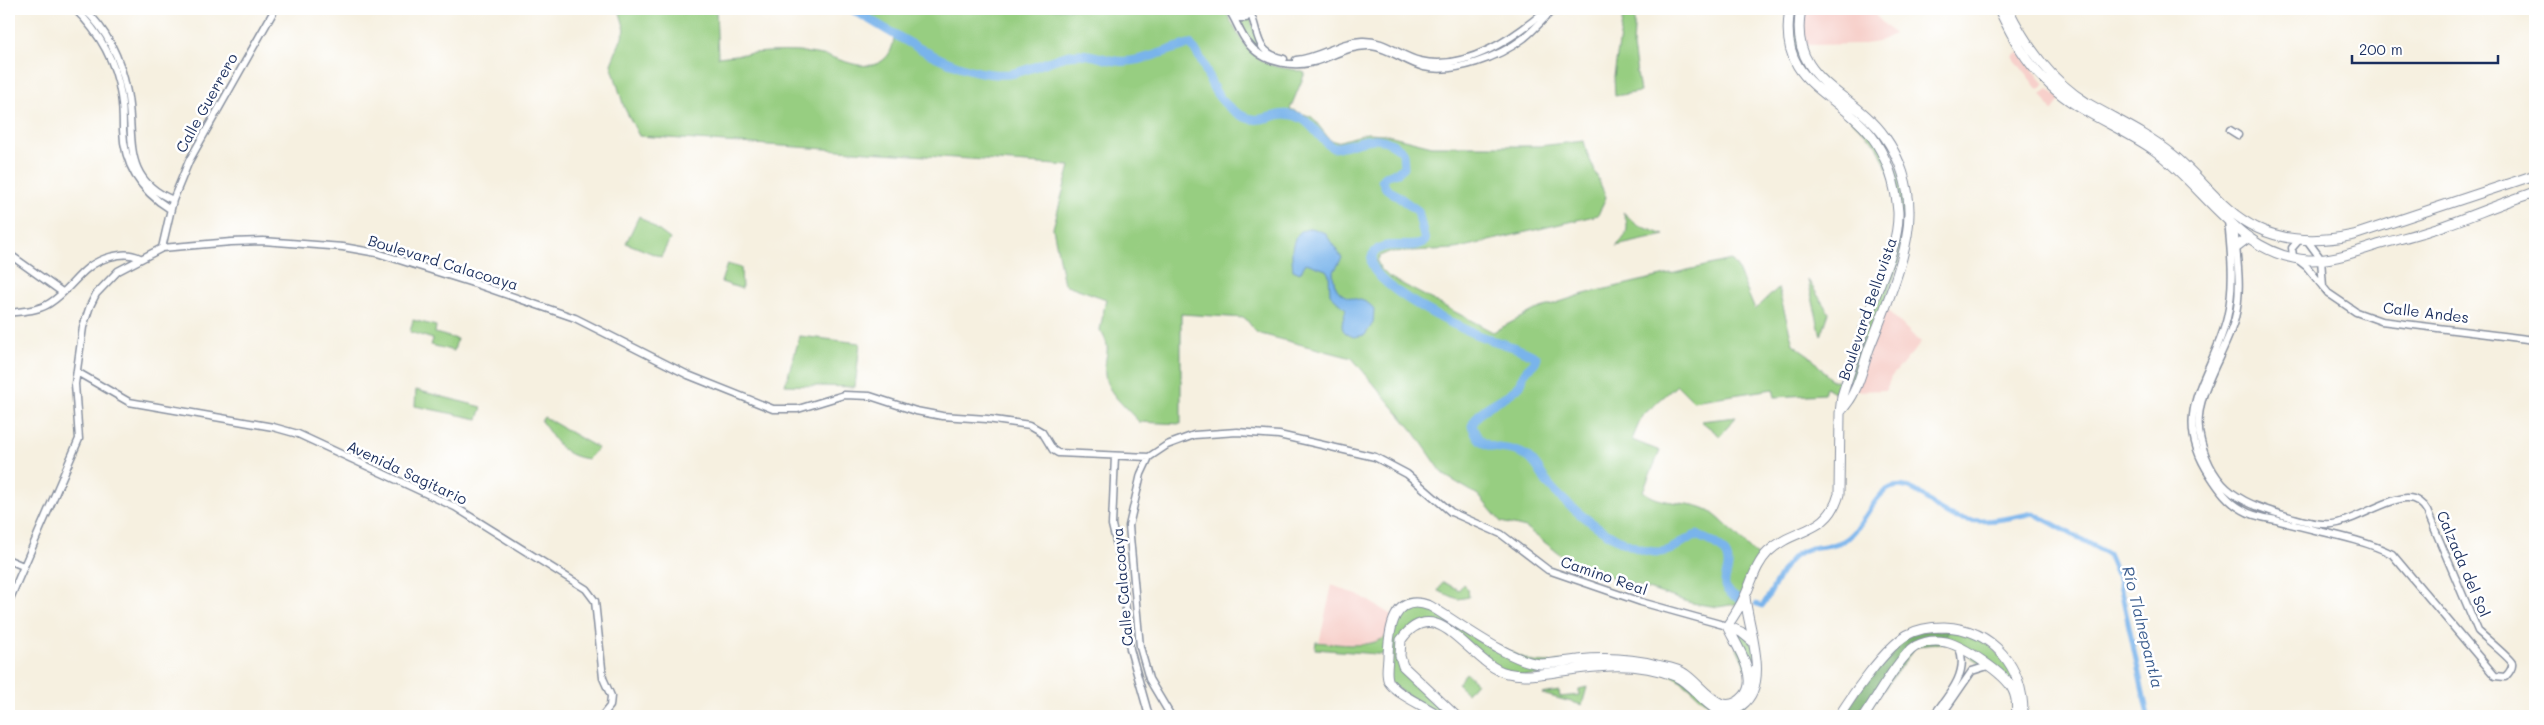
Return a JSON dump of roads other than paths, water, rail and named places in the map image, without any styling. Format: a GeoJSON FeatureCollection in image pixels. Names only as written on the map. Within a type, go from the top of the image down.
{"type":"FeatureCollection","features":[{"type":"Feature","properties":{"kind":"main road","name":"Boulevard Bellavista"},"geometry":{"type":"LineString","coordinates":[[1424,622],[1440,625],[1500,671],[1514,675],[1531,675],[1609,664],[1631,665],[1676,677],[1688,684],[1710,706],[1717,710],[1730,711],[1739,707],[1753,694],[1758,668],[1742,610],[1745,598],[1761,560],[1769,551],[1777,545],[1822,523],[1836,506],[1839,494],[1840,413],[1844,391],[1896,233],[1898,212],[1895,186],[1884,158],[1870,134],[1801,73],[1791,50],[1788,33],[1790,9]]}},
{"type":"Feature","properties":{"kind":"main road","name":"Boulevard Bellavista"},"geometry":{"type":"LineString","coordinates":[[1801,9],[1800,32],[1802,47],[1812,70],[1884,136],[1902,172],[1908,196],[1908,228],[1899,263],[1855,391],[1840,413]]}},
{"type":"Feature","properties":{"kind":"main road"},"geometry":{"type":"LineString","coordinates":[[1999,9],[2013,39],[2032,66],[2049,84],[2163,156],[2225,208],[2256,228],[2303,240],[2324,240],[2354,235],[2535,175]]}},
{"type":"Feature","properties":{"kind":"main road"},"geometry":{"type":"LineString","coordinates":[[2008,9],[2019,31],[2040,63],[2073,98]]}},
{"type":"Feature","properties":{"kind":"main road"},"geometry":{"type":"LineString","coordinates":[[2225,208],[2231,225],[2265,247],[2295,258],[2321,259],[2340,257],[2442,226],[2485,208],[2535,192]]}},
{"type":"Feature","properties":{"kind":"main road"},"geometry":{"type":"LineString","coordinates":[[2237,246],[2249,238]]}},
{"type":"Feature","properties":{"kind":"main road"},"geometry":{"type":"LineString","coordinates":[[1440,716],[1396,689],[1388,679],[1389,635],[1392,621],[1399,610],[1415,603],[1423,603],[1488,643],[1539,664],[1619,658],[1637,660],[1684,673],[1715,701],[1726,704],[1740,700],[1749,687],[1748,675],[1727,626]]}},
{"type":"Feature","properties":{"kind":"main road"},"geometry":{"type":"LineString","coordinates":[[1423,603],[1429,615],[1424,622],[1411,628],[1401,640],[1400,656],[1408,673],[1456,716]]}},
{"type":"Feature","properties":{"kind":"main road"},"geometry":{"type":"LineString","coordinates":[[1727,626],[1742,610]]}},
{"type":"Feature","properties":{"kind":"main road"},"geometry":{"type":"LineString","coordinates":[[1727,626],[1741,632],[1753,645],[1750,656],[1745,657],[1740,654]]}},
{"type":"Feature","properties":{"kind":"main road"},"geometry":{"type":"LineString","coordinates":[[1839,716],[1899,641],[1925,628],[1966,629],[1990,642],[2007,660],[2022,694],[2023,716]]}},
{"type":"Feature","properties":{"kind":"main road"},"geometry":{"type":"LineString","coordinates":[[1948,643],[1946,634],[1953,628]]}},
{"type":"Feature","properties":{"kind":"main road"},"geometry":{"type":"LineString","coordinates":[[1481,658],[1478,649],[1482,644],[1488,643]]}},
{"type":"Feature","properties":{"kind":"main road"},"geometry":{"type":"LineString","coordinates":[[1864,716],[1909,651],[1924,643],[1948,643],[1992,668],[2013,688],[2016,716]]}},
{"type":"Feature","properties":{"kind":"main road"},"geometry":{"type":"LineString","coordinates":[[1514,675],[1525,670],[1525,659]]}},
{"type":"Feature","properties":{"kind":"main road"},"geometry":{"type":"LineString","coordinates":[[1992,668],[2003,668],[2007,660]]}},
{"type":"Feature","properties":{"kind":"main road"},"geometry":{"type":"LineString","coordinates":[[1417,702],[1426,699],[1426,689]]}},
{"type":"Feature","properties":{"kind":"street"},"geometry":{"type":"LineString","coordinates":[[75,9],[95,30],[112,61],[122,96],[124,148],[134,175],[151,195],[170,209]]}},
{"type":"Feature","properties":{"kind":"street"},"geometry":{"type":"LineString","coordinates":[[84,9],[102,27],[124,77],[130,112],[130,146],[134,160],[146,181],[155,190],[172,200]]}},
{"type":"Feature","properties":{"kind":"street","name":"Calle Guerrero"},"geometry":{"type":"LineString","coordinates":[[162,248],[172,200],[189,161],[274,9]]}},
{"type":"Feature","properties":{"kind":"street"},"geometry":{"type":"LineString","coordinates":[[1228,9],[1243,36],[1254,50],[1279,63],[1308,64],[1344,50],[1371,46],[1424,67],[1445,68],[1481,60],[1515,44],[1554,9]]}},
{"type":"Feature","properties":{"kind":"street"},"geometry":{"type":"LineString","coordinates":[[1249,10],[1260,45],[1281,59],[1314,58],[1343,45],[1363,41],[1382,43],[1419,61],[1436,63],[1466,57],[1497,46],[1523,30],[1547,9]]}},
{"type":"Feature","properties":{"kind":"street"},"geometry":{"type":"LineString","coordinates":[[1234,18],[1246,18],[1249,10]]}},
{"type":"Feature","properties":{"kind":"street"},"geometry":{"type":"LineString","coordinates":[[1788,33],[1800,32]]}},
{"type":"Feature","properties":{"kind":"street"},"geometry":{"type":"LineString","coordinates":[[2230,130],[2238,135]]}},
{"type":"Feature","properties":{"kind":"street"},"geometry":{"type":"LineString","coordinates":[[2212,365],[2235,320],[2240,290],[2237,246],[2225,208]]}},
{"type":"Feature","properties":{"kind":"street"},"geometry":{"type":"LineString","coordinates":[[2212,365],[2227,320],[2233,287],[2231,225]]}},
{"type":"Feature","properties":{"kind":"street"},"geometry":{"type":"LineString","coordinates":[[2295,258],[2292,248],[2303,240],[2321,259],[2323,287]]}},
{"type":"Feature","properties":{"kind":"street","name":"Boulevard Calacoaya"},"geometry":{"type":"LineString","coordinates":[[9,601],[79,439],[76,372],[83,327],[96,294],[118,271],[162,248],[264,241],[343,247],[377,252],[479,284],[575,318],[688,375],[773,409],[798,409],[844,394],[870,396],[916,411],[942,416],[987,418],[1030,425],[1042,432],[1053,450],[1064,454],[1115,456]]}},
{"type":"Feature","properties":{"kind":"street"},"geometry":{"type":"LineString","coordinates":[[9,254],[62,292]]}},
{"type":"Feature","properties":{"kind":"street"},"geometry":{"type":"LineString","coordinates":[[9,313],[44,306],[93,263],[125,254],[140,258]]}},
{"type":"Feature","properties":{"kind":"street","name":"Calle Andes"},"geometry":{"type":"LineString","coordinates":[[2295,258],[2306,266],[2323,287],[2356,312],[2381,321],[2535,340]]}},
{"type":"Feature","properties":{"kind":"street","name":"Calzada del Sol"},"geometry":{"type":"LineString","coordinates":[[2212,365],[2200,408],[2198,430],[2210,466],[2230,492],[2249,505],[2319,524],[2336,524],[2401,498],[2413,498],[2427,511],[2478,631],[2490,644],[2509,658],[2512,663],[2512,669],[2506,677],[2495,676],[2392,554],[2368,544],[2249,513],[2223,495],[2198,453],[2192,429],[2193,408],[2212,365]]}},
{"type":"Feature","properties":{"kind":"street","name":"Avenida Sagitario"},"geometry":{"type":"LineString","coordinates":[[76,372],[129,402],[273,427],[298,434],[455,507],[586,589],[595,601],[603,678],[611,696],[610,706],[602,716]]}},
{"type":"Feature","properties":{"kind":"street","name":"Camino Real"},"geometry":{"type":"LineString","coordinates":[[1149,457],[1180,439],[1208,434],[1237,432],[1279,436],[1359,452],[1393,465],[1408,474],[1451,512],[1501,534],[1542,567],[1640,602],[1727,626]]}},
{"type":"Feature","properties":{"kind":"street"},"geometry":{"type":"LineString","coordinates":[[1149,457],[1115,456],[1112,514],[1121,562],[1129,646],[1149,716]]}},
{"type":"Feature","properties":{"kind":"street","name":"Calle Calacoaya"},"geometry":{"type":"LineString","coordinates":[[1149,457],[1141,474],[1130,516],[1131,563],[1140,647],[1150,679],[1171,716]]}},
{"type":"Feature","properties":{"kind":"street"},"geometry":{"type":"LineString","coordinates":[[1121,562],[1126,559],[1131,563]]}},
{"type":"Feature","properties":{"kind":"street"},"geometry":{"type":"LineString","coordinates":[[12,561],[22,569]]}},
{"type":"Feature","properties":{"kind":"street"},"geometry":{"type":"LineString","coordinates":[[1933,716],[1959,677],[1964,662],[1959,648]]}},
{"type":"Feature","properties":{"kind":"street"},"geometry":{"type":"LineString","coordinates":[[1941,716],[1972,671],[1992,668]]}},
{"type":"Feature","properties":{"kind":"street"},"geometry":{"type":"LineString","coordinates":[[1144,700],[1151,696],[1159,695]]}},
{"type":"Feature","properties":{"kind":"water"},"geometry":{"type":"Polygon","coordinates":[[[1312,228],[1325,233],[1342,258],[1333,273],[1338,291],[1343,295],[1369,304],[1374,309],[1373,323],[1365,335],[1354,337],[1348,335],[1343,329],[1342,322],[1346,309],[1330,294],[1329,275],[1326,270],[1306,263],[1300,273],[1293,270],[1292,250],[1295,240],[1301,231],[1312,228]]]}},
{"type":"Feature","properties":{"kind":"waterway","name":"Río Tlalnepantla"},"geometry":{"type":"LineString","coordinates":[[852,9],[948,62],[989,74],[1009,74],[1027,70],[1061,57],[1079,54],[1116,61],[1134,60],[1190,44],[1202,61],[1217,94],[1224,103],[1244,117],[1260,119],[1288,114],[1302,118],[1333,148],[1377,139],[1394,145],[1403,152],[1404,167],[1398,172],[1385,176],[1382,180],[1386,188],[1418,211],[1425,241],[1420,244],[1388,246],[1377,250],[1371,260],[1376,272],[1389,285],[1427,310],[1473,333],[1522,350],[1537,358],[1524,374],[1522,382],[1514,391],[1487,407],[1476,418],[1472,426],[1477,436],[1489,446],[1520,452],[1528,457],[1555,492],[1567,503],[1598,527],[1631,545],[1646,551],[1660,552],[1674,548],[1697,535],[1717,545],[1724,551],[1728,562],[1725,579],[1726,588],[1738,598]]}},
{"type":"Feature","properties":{"kind":"waterway","name":"Río Tlalnepantla"},"geometry":{"type":"LineString","coordinates":[[1756,604],[1762,606],[1782,572],[1796,555],[1814,547],[1832,545],[1843,541],[1858,527],[1878,498],[1894,487],[1910,488],[1940,510],[1950,516],[1961,519],[1973,521],[1998,520],[2033,513],[2108,554],[2119,580],[2148,716]]}}]}
